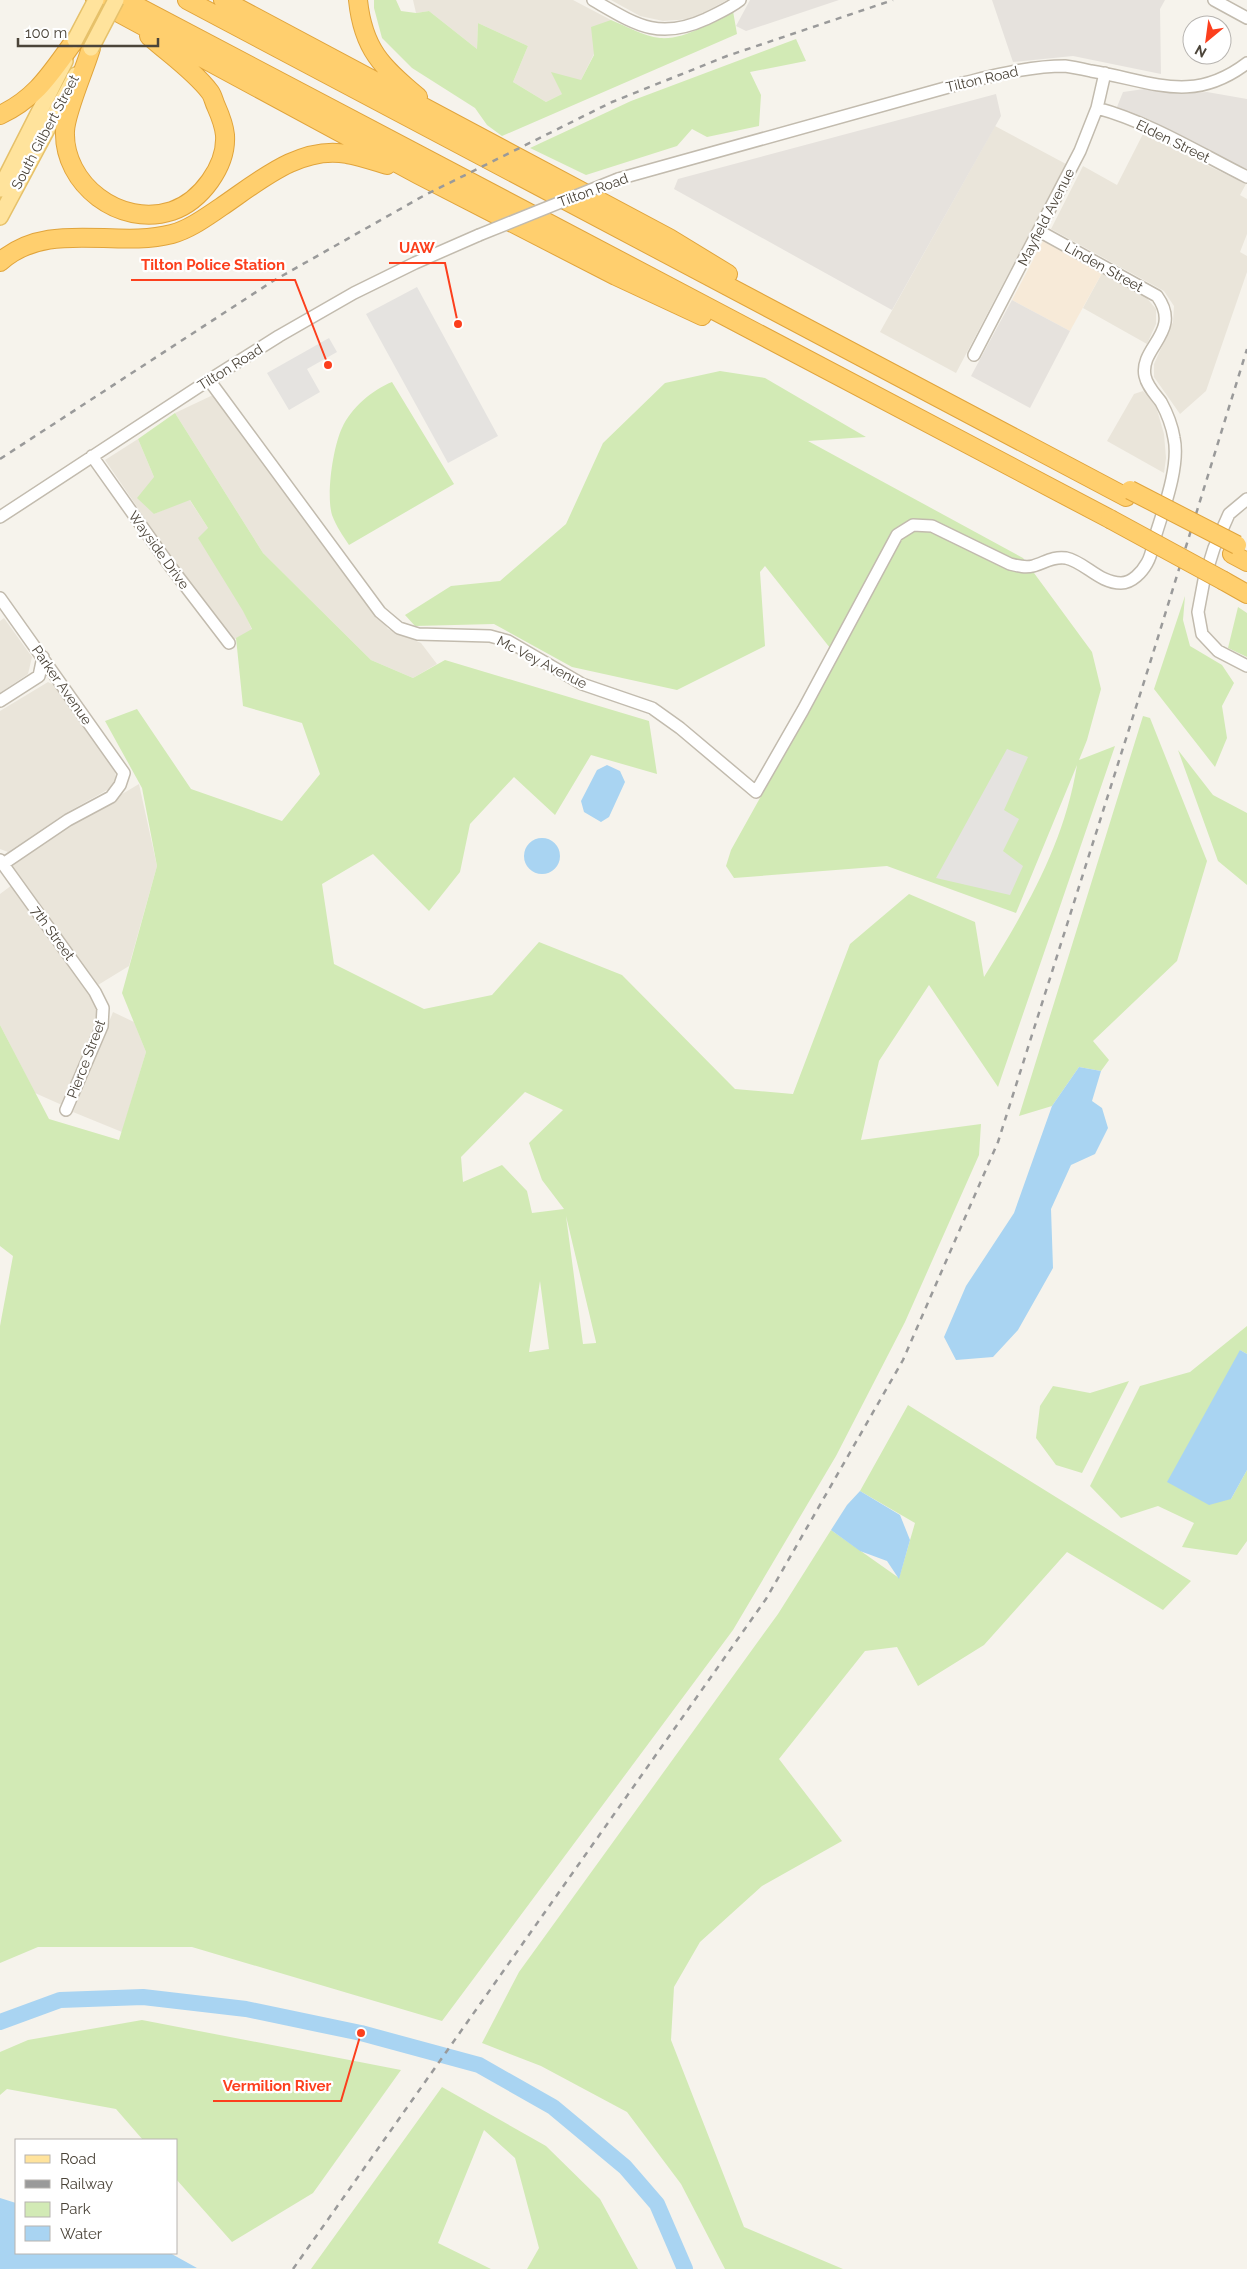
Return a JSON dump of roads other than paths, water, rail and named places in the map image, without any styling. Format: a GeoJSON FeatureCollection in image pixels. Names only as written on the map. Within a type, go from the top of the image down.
{"type":"FeatureCollection","features":[{"type":"Feature","properties":{"kind":"highway"},"geometry":{"type":"LineString","coordinates":[[95,0],[121,4],[935,427],[1110,519],[1245,593]]}},
{"type":"Feature","properties":{"kind":"highway"},"geometry":{"type":"LineString","coordinates":[[187,0],[832,342],[1241,552]]}},
{"type":"Feature","properties":{"kind":"highway"},"geometry":{"type":"LineString","coordinates":[[223,0],[463,130],[669,238],[773,302],[832,342]]}},
{"type":"Feature","properties":{"kind":"highway"},"geometry":{"type":"LineString","coordinates":[[358,0],[362,28],[372,51],[396,79],[463,130]]}},
{"type":"Feature","properties":{"kind":"highway"},"geometry":{"type":"LineString","coordinates":[[91,48],[65,130],[70,157],[80,182],[106,203],[120,210],[145,214],[172,211],[194,198],[211,181],[222,158],[225,136],[221,117],[211,93],[121,4]]}},
{"type":"Feature","properties":{"kind":"highway"},"geometry":{"type":"LineString","coordinates":[[121,4],[419,175],[616,276],[935,427]]}},
{"type":"Feature","properties":{"kind":"highway"},"geometry":{"type":"LineString","coordinates":[[0,115],[18,106],[42,84],[75,40]]}},
{"type":"Feature","properties":{"kind":"highway"},"geometry":{"type":"LineString","coordinates":[[0,262],[9,254],[44,240],[141,238],[172,234],[194,225],[270,174],[296,159],[323,152],[346,154],[419,175]]}},
{"type":"Feature","properties":{"kind":"main road","name":"South Gilbert Street"},"geometry":{"type":"LineString","coordinates":[[0,189],[95,0]]}},
{"type":"Feature","properties":{"kind":"main road","name":"South Gilbert Street"},"geometry":{"type":"LineString","coordinates":[[0,217],[91,48],[121,4]]}},
{"type":"Feature","properties":{"kind":"street"},"geometry":{"type":"LineString","coordinates":[[593,0],[635,23],[660,30],[673,30],[696,23],[730,8],[740,0]]}},
{"type":"Feature","properties":{"kind":"street"},"geometry":{"type":"LineString","coordinates":[[1214,0],[1247,18]]}},
{"type":"Feature","properties":{"kind":"street","name":"Tilton Road"},"geometry":{"type":"LineString","coordinates":[[0,517],[209,380],[354,293],[415,263],[479,235],[618,179],[963,83],[1021,70],[1065,66],[1170,86],[1192,88],[1214,83],[1232,75],[1247,63]]}},
{"type":"Feature","properties":{"kind":"street","name":"Mayfield Avenue"},"geometry":{"type":"LineString","coordinates":[[974,355],[1080,151],[1097,108],[1105,73]]}},
{"type":"Feature","properties":{"kind":"street","name":"Elden Street"},"geometry":{"type":"LineString","coordinates":[[1097,108],[1112,112],[1152,130],[1247,177]]}},
{"type":"Feature","properties":{"kind":"street","name":"Linden Street"},"geometry":{"type":"LineString","coordinates":[[756,792],[803,710],[897,535],[913,525],[932,526],[1010,564],[1021,567],[1032,566],[1055,558],[1067,558],[1106,580],[1122,583],[1132,580],[1148,562],[1174,471],[1175,440],[1170,422],[1145,375],[1145,366],[1166,317],[1164,306],[1156,296],[1039,231]]}},
{"type":"Feature","properties":{"kind":"street","name":"Mc Vey Avenue"},"geometry":{"type":"LineString","coordinates":[[209,380],[380,612],[399,628],[418,634],[490,636],[508,641],[582,684],[652,708],[680,728],[756,792]]}},
{"type":"Feature","properties":{"kind":"street","name":"Wayside Drive"},"geometry":{"type":"LineString","coordinates":[[92,456],[170,566],[229,643]]}},
{"type":"Feature","properties":{"kind":"street"},"geometry":{"type":"LineString","coordinates":[[1246,500],[1229,514],[1214,548],[1198,612],[1202,634],[1218,651],[1247,666]]}},
{"type":"Feature","properties":{"kind":"street","name":"Parker Avenue"},"geometry":{"type":"LineString","coordinates":[[0,598],[124,773],[120,785],[111,797],[68,820],[1,862]]}},
{"type":"Feature","properties":{"kind":"street"},"geometry":{"type":"LineString","coordinates":[[0,701],[38,676],[43,657]]}},
{"type":"Feature","properties":{"kind":"street","name":"7th Street"},"geometry":{"type":"LineString","coordinates":[[1,862],[95,992],[103,1008]]}},
{"type":"Feature","properties":{"kind":"street","name":"Pierce Street"},"geometry":{"type":"LineString","coordinates":[[66,1110],[102,1026],[103,1008]]}},
{"type":"Feature","properties":{"kind":"water"},"geometry":{"type":"Polygon","coordinates":[[[607,765],[620,771],[625,782],[609,817],[601,822],[584,812],[581,801],[597,770],[607,765]]]}},
{"type":"Feature","properties":{"kind":"water"},"geometry":{"type":"Polygon","coordinates":[[[542,838],[549,839],[555,843],[559,849],[559,863],[555,869],[549,873],[542,874],[535,873],[529,869],[525,863],[524,856],[525,849],[529,843],[535,839],[542,838]]]}},
{"type":"Feature","properties":{"kind":"water"},"geometry":{"type":"Polygon","coordinates":[[[1079,1067],[1101,1071],[1092,1101],[1102,1108],[1108,1128],[1095,1154],[1071,1165],[1051,1209],[1053,1268],[1018,1330],[993,1357],[956,1360],[944,1337],[966,1286],[1014,1213],[1052,1106],[1079,1067]]]}},
{"type":"Feature","properties":{"kind":"water"},"geometry":{"type":"Polygon","coordinates":[[[1240,1350],[1247,1354],[1247,1470],[1231,1499],[1209,1505],[1167,1482],[1240,1350]]]}},
{"type":"Feature","properties":{"kind":"water"},"geometry":{"type":"Polygon","coordinates":[[[860,1491],[900,1515],[910,1540],[899,1579],[887,1561],[860,1551],[831,1530],[847,1505],[860,1491]]]}},
{"type":"Feature","properties":{"kind":"water"},"geometry":{"type":"Polygon","coordinates":[[[0,2198],[15,2203],[15,2254],[172,2254],[197,2268],[0,2269],[0,2198]]]}},
{"type":"Feature","properties":{"kind":"waterway"},"geometry":{"type":"LineString","coordinates":[[0,2022],[60,2000],[143,1997],[246,2009],[361,2033],[479,2065],[553,2107],[625,2167],[657,2204],[685,2269]]}},
{"type":"Feature","properties":{"kind":"railway"},"geometry":{"type":"LineString","coordinates":[[0,459],[273,281],[425,195],[612,102],[727,56],[893,0]]}},
{"type":"Feature","properties":{"kind":"railway"},"geometry":{"type":"LineString","coordinates":[[293,2269],[766,1599],[903,1360],[998,1142],[1150,663],[1247,349]]}},
{"type":"Feature","properties":{"kind":"place","name":"UAW"},"geometry":{"type":"Point","coordinates":[458,324]}},
{"type":"Feature","properties":{"kind":"place","name":"Tilton Police Station"},"geometry":{"type":"Point","coordinates":[328,365]}},
{"type":"Feature","properties":{"kind":"place","name":"Vermilion River"},"geometry":{"type":"Point","coordinates":[361,2033]}}]}
